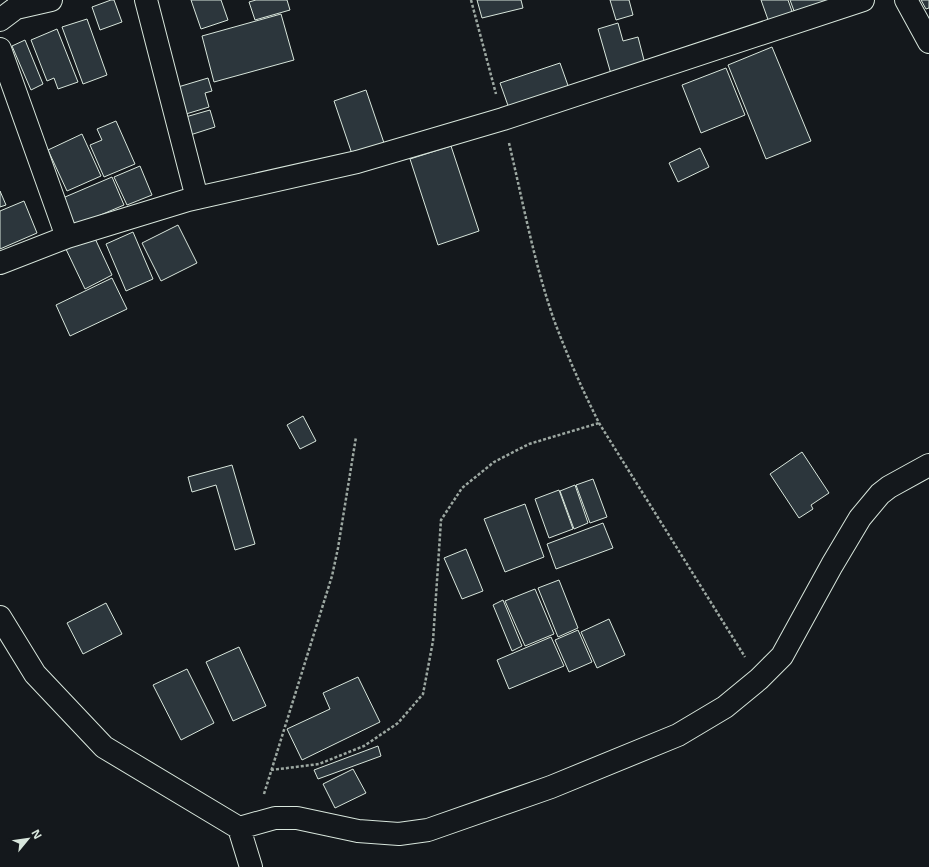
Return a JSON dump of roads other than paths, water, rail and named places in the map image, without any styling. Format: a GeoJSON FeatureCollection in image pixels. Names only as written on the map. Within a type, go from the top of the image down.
{"type":"FeatureCollection","features":[{"type":"Feature","properties":{"kind":"street"},"geometry":{"type":"LineString","coordinates":[[12,9],[51,0]]}},
{"type":"Feature","properties":{"kind":"street"},"geometry":{"type":"LineString","coordinates":[[146,0],[197,198]]}},
{"type":"Feature","properties":{"kind":"street"},"geometry":{"type":"LineString","coordinates":[[0,263],[67,237],[197,198],[357,162],[503,119],[863,0]]}},
{"type":"Feature","properties":{"kind":"street"},"geometry":{"type":"LineString","coordinates":[[906,0],[929,42]]}},
{"type":"Feature","properties":{"kind":"street"},"geometry":{"type":"LineString","coordinates":[[0,50],[67,237]]}},
{"type":"Feature","properties":{"kind":"street"},"geometry":{"type":"LineString","coordinates":[[0,617],[35,674],[104,746],[246,826],[275,818],[297,818],[358,831],[399,834],[428,830],[551,787],[678,735],[725,707],[759,679],[782,656],[860,518],[880,494],[889,487],[929,464]]}},
{"type":"Feature","properties":{"kind":"street"},"geometry":{"type":"LineString","coordinates":[[246,826],[251,867]]}}]}
